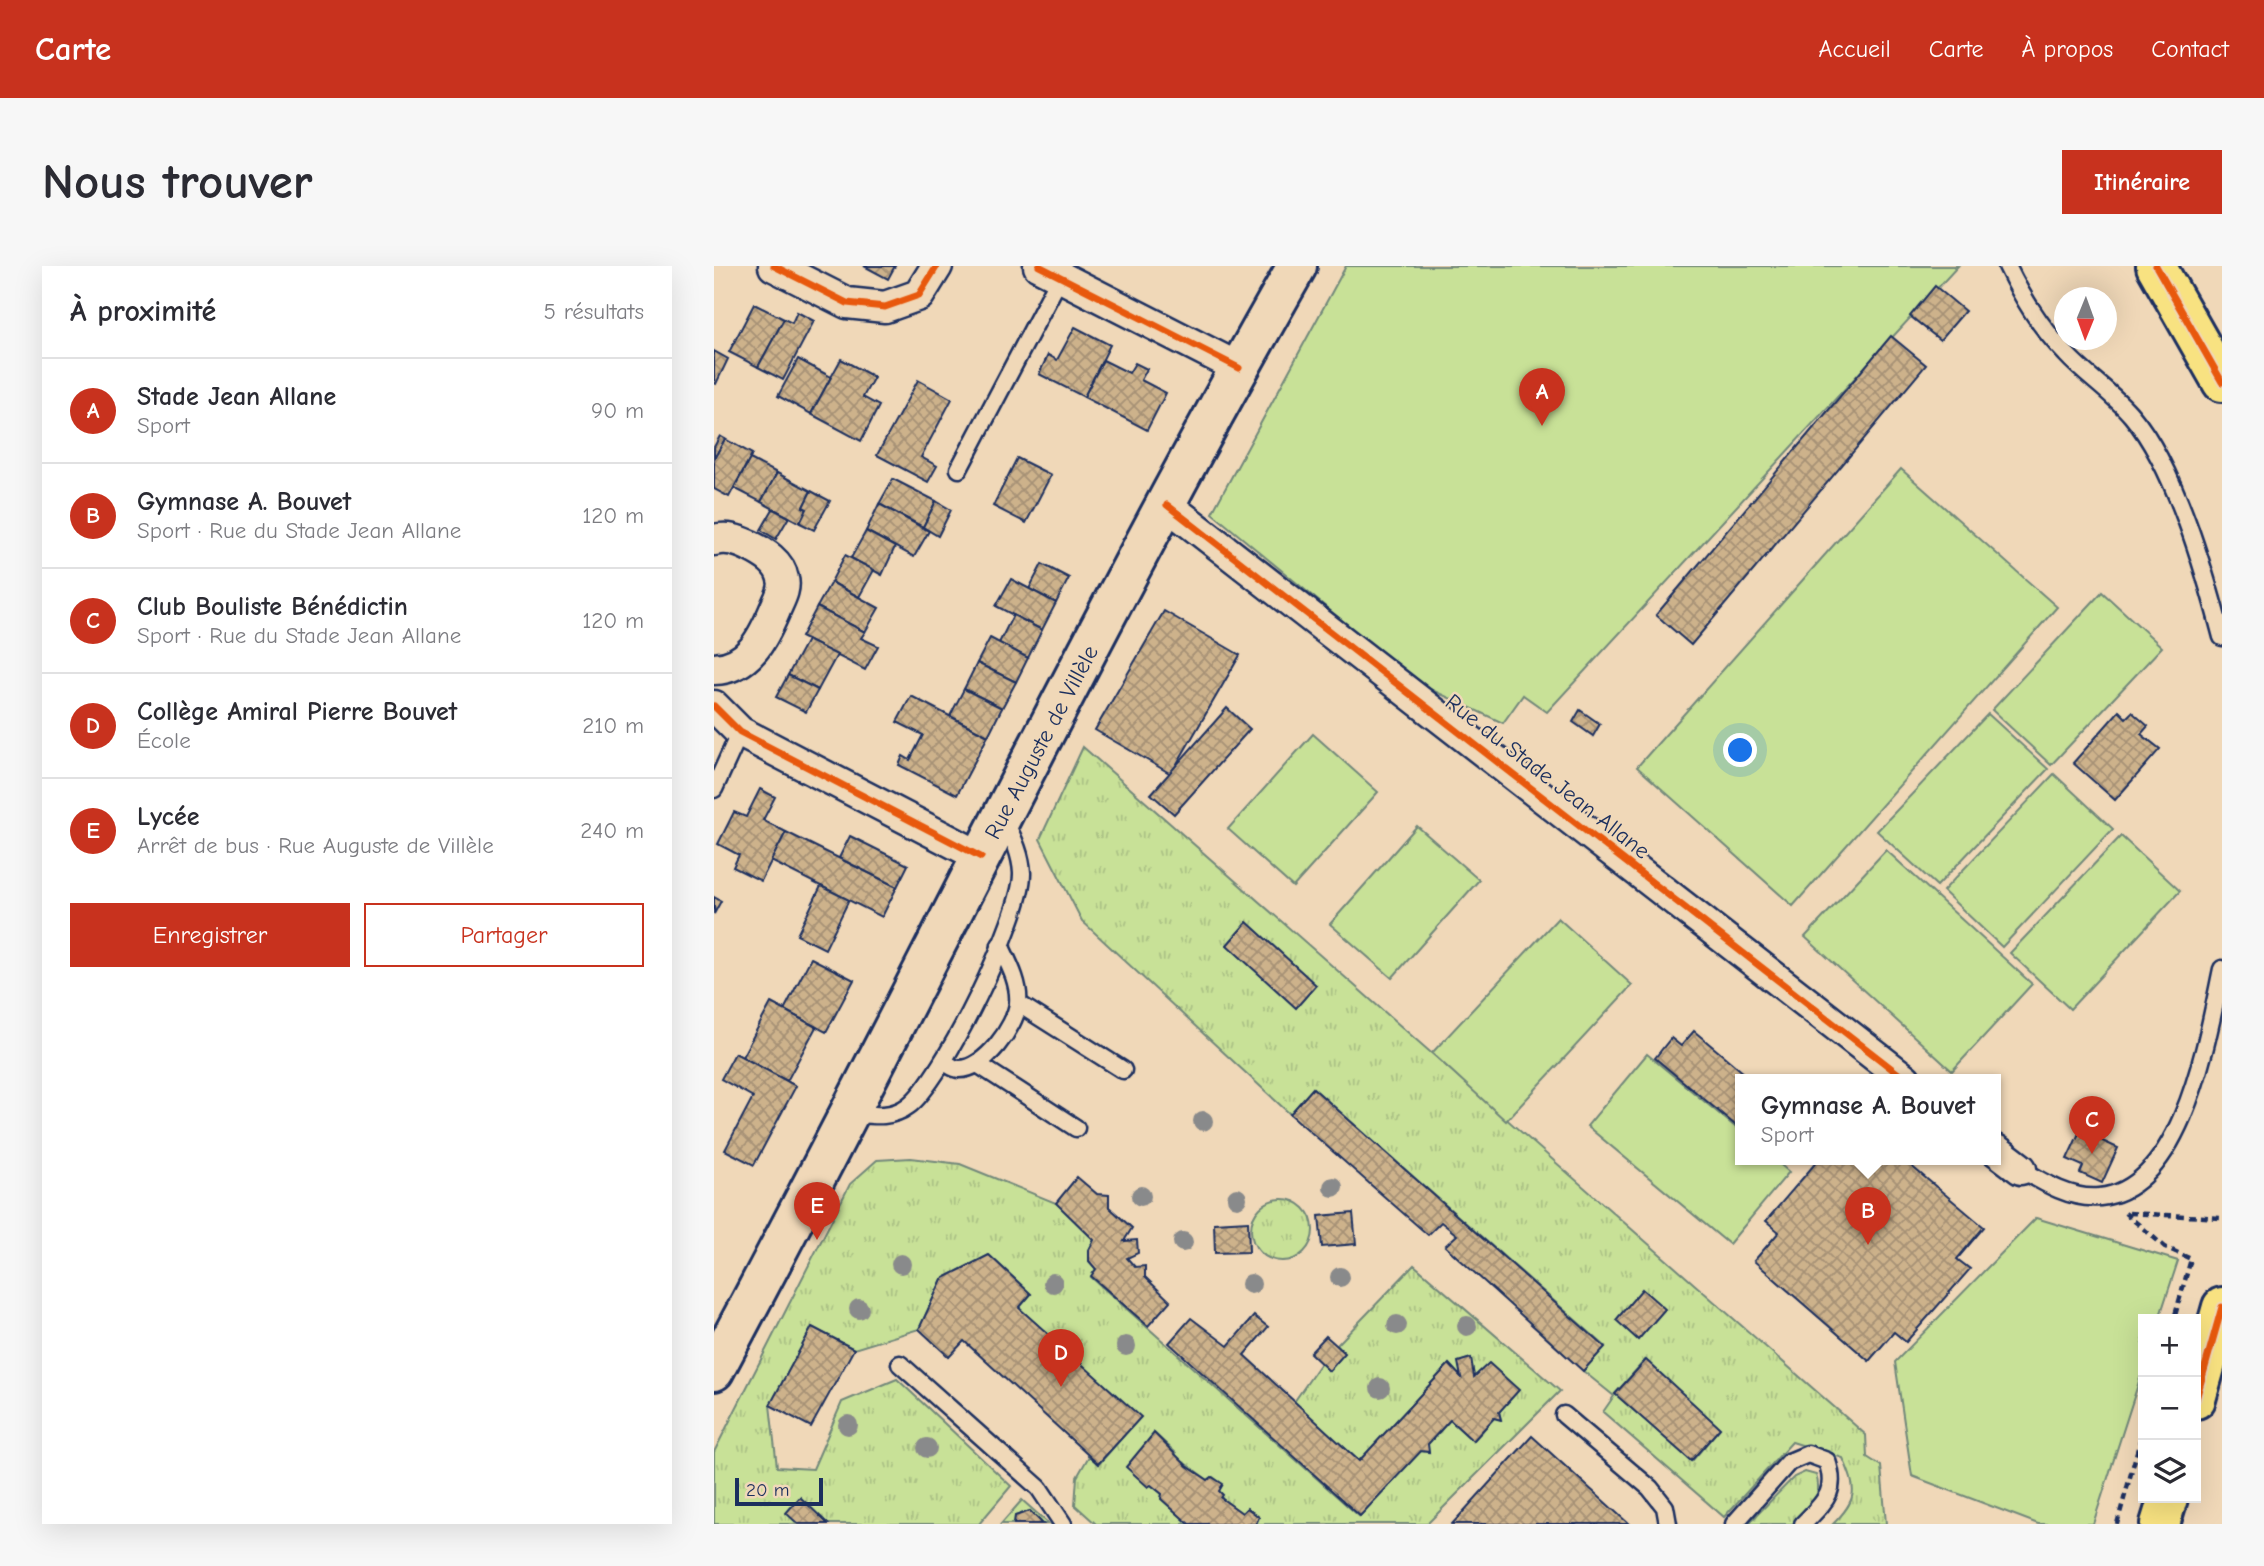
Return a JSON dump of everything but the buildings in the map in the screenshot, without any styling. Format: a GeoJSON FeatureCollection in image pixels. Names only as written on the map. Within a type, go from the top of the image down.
{"type":"FeatureCollection","features":[{"type":"Feature","properties":{"kind":"main road","name":"Rue Auguste de Villèle"},"geometry":{"type":"LineString","coordinates":[[714,1371],[728,1325],[851,1113],[1001,817],[1239,368],[1297,266]]}},
{"type":"Feature","properties":{"kind":"main road"},"geometry":{"type":"LineString","coordinates":[[2156,266],[2222,382]]}},
{"type":"Feature","properties":{"kind":"main road"},"geometry":{"type":"LineString","coordinates":[[2201,1381],[2222,1307]]}},
{"type":"Feature","properties":{"kind":"main road"},"geometry":{"type":"LineString","coordinates":[[2160,1524],[2166,1503]]}},
{"type":"Feature","properties":{"kind":"street"},"geometry":{"type":"LineString","coordinates":[[774,266],[847,303],[885,307],[919,295],[937,266]]}},
{"type":"Feature","properties":{"kind":"street"},"geometry":{"type":"LineString","coordinates":[[1049,272],[1239,368]]}},
{"type":"Feature","properties":{"kind":"street","name":"Rue du Stade Jean Allane"},"geometry":{"type":"LineString","coordinates":[[1167,505],[1899,1074]]}},
{"type":"Feature","properties":{"kind":"street"},"geometry":{"type":"LineString","coordinates":[[714,540],[737,540],[765,553],[776,565],[783,579],[783,592],[761,641],[746,658],[723,669],[714,670]]}},
{"type":"Feature","properties":{"kind":"street"},"geometry":{"type":"LineString","coordinates":[[714,706],[740,732],[981,857]]}},
{"type":"Feature","properties":{"kind":"street"},"geometry":{"type":"LineString","coordinates":[[2001,1154],[2021,1169]]}},
{"type":"Feature","properties":{"kind":"lane"},"geometry":{"type":"LineString","coordinates":[[2007,266],[2029,310],[2067,356],[2134,418],[2161,463],[2204,569],[2222,637]]}},
{"type":"Feature","properties":{"kind":"lane"},"geometry":{"type":"LineString","coordinates":[[959,468],[1049,272]]}},
{"type":"Feature","properties":{"kind":"lane"},"geometry":{"type":"LineString","coordinates":[[714,789],[740,732]]}},
{"type":"Feature","properties":{"kind":"lane"},"geometry":{"type":"LineString","coordinates":[[851,1113],[879,1116],[906,1108],[926,1090],[944,1062],[1017,907],[1022,874],[1016,841],[1001,817]]}},
{"type":"Feature","properties":{"kind":"lane"},"geometry":{"type":"LineString","coordinates":[[944,1062],[958,1069],[979,1065],[1005,1035],[1018,1004],[1015,978],[1000,945]]}},
{"type":"Feature","properties":{"kind":"lane"},"geometry":{"type":"LineString","coordinates":[[2021,1169],[2054,1189],[2100,1197],[2134,1185],[2172,1142],[2199,1076],[2222,969]]}},
{"type":"Feature","properties":{"kind":"lane"},"geometry":{"type":"LineString","coordinates":[[1018,1004],[1123,1070]]}},
{"type":"Feature","properties":{"kind":"lane"},"geometry":{"type":"LineString","coordinates":[[979,1065],[1076,1128]]}},
{"type":"Feature","properties":{"kind":"lane"},"geometry":{"type":"LineString","coordinates":[[900,1364],[1039,1489],[1063,1524]]}},
{"type":"Feature","properties":{"kind":"lane"},"geometry":{"type":"LineString","coordinates":[[1564,1415],[1650,1488],[1665,1507],[1668,1524]]}},
{"type":"Feature","properties":{"kind":"lane"},"geometry":{"type":"LineString","coordinates":[[1734,1524],[1789,1462],[1808,1454],[1827,1461],[1833,1478],[1827,1498],[1804,1524]]}},
{"type":"Feature","properties":{"kind":"path"},"geometry":{"type":"LineString","coordinates":[[2100,1197],[2125,1213],[2165,1247],[2190,1259],[2175,1314]]}},
{"type":"Feature","properties":{"kind":"path"},"geometry":{"type":"LineString","coordinates":[[2125,1213],[2222,1218]]}},
{"type":"Feature","properties":{"kind":"path"},"geometry":{"type":"LineString","coordinates":[[2117,1524],[2140,1440]]}},
{"type":"Feature","properties":{"kind":"green space"},"geometry":{"type":"Polygon","coordinates":[[[1346,266],[1958,266],[1547,712],[1523,695],[1503,723],[1419,684],[1212,513],[1346,266]]]}},
{"type":"Feature","properties":{"kind":"green space"},"geometry":{"type":"Polygon","coordinates":[[[1901,469],[2057,607],[1793,906],[1637,767],[1901,469]]]}},
{"type":"Feature","properties":{"kind":"green space"},"geometry":{"type":"Polygon","coordinates":[[[2102,592],[2162,647],[2051,765],[1992,710],[2102,592]]]}},
{"type":"Feature","properties":{"kind":"green space"},"geometry":{"type":"Polygon","coordinates":[[[1988,714],[2048,769],[1937,886],[1877,831],[1988,714]]]}},
{"type":"Feature","properties":{"kind":"green space"},"geometry":{"type":"Polygon","coordinates":[[[1313,734],[1378,792],[1293,887],[1228,829],[1313,734]]]}},
{"type":"Feature","properties":{"kind":"green space"},"geometry":{"type":"Polygon","coordinates":[[[1083,747],[1866,1435],[1867,1457],[1881,1466],[1886,1524],[1833,1524],[1847,1508],[1853,1494],[1851,1478],[1843,1458],[1792,1442],[1724,1517],[1603,1412],[1614,1396],[1583,1371],[1605,1346],[1313,1088],[1290,1114],[1082,921],[1040,839],[1083,747]],[[1247,922],[1227,945],[1296,1007],[1316,985],[1247,922]],[[1645,1360],[1615,1394],[1692,1461],[1720,1428],[1645,1360]]]}},
{"type":"Feature","properties":{"kind":"green space"},"geometry":{"type":"Polygon","coordinates":[[[2054,774],[2113,829],[2002,947],[1943,891],[2054,774]]]}},
{"type":"Feature","properties":{"kind":"green space"},"geometry":{"type":"Polygon","coordinates":[[[1417,826],[1479,880],[1392,978],[1330,924],[1417,826]]]}},
{"type":"Feature","properties":{"kind":"green space"},"geometry":{"type":"Polygon","coordinates":[[[2121,836],[2180,891],[2070,1009],[2010,953],[2121,836]]]}},
{"type":"Feature","properties":{"kind":"green space"},"geometry":{"type":"Polygon","coordinates":[[[1886,850],[2032,984],[1952,1071],[1805,937],[1886,850]]]}},
{"type":"Feature","properties":{"kind":"green space"},"geometry":{"type":"Polygon","coordinates":[[[1558,918],[1632,985],[1506,1121],[1432,1053],[1558,918]]]}},
{"type":"Feature","properties":{"kind":"green space"},"geometry":{"type":"Polygon","coordinates":[[[1647,1054],[1735,1127],[1735,1165],[1781,1165],[1789,1172],[1729,1244],[1587,1126],[1647,1054]]]}},
{"type":"Feature","properties":{"kind":"green space"},"geometry":{"type":"Polygon","coordinates":[[[911,1158],[960,1164],[1056,1203],[1094,1240],[1089,1250],[1089,1261],[1096,1269],[1091,1277],[1359,1516],[1421,1451],[1428,1452],[1428,1444],[1450,1420],[1473,1441],[1494,1418],[1501,1419],[1499,1412],[1518,1390],[1489,1363],[1474,1377],[1471,1358],[1459,1362],[1461,1377],[1449,1364],[1359,1461],[1294,1402],[1321,1363],[1329,1371],[1344,1353],[1337,1345],[1414,1265],[1560,1391],[1427,1524],[1256,1524],[1259,1517],[1247,1508],[1242,1513],[1221,1498],[1219,1491],[1222,1484],[1213,1477],[1208,1480],[1175,1456],[1176,1453],[1154,1433],[1151,1485],[1162,1494],[1161,1499],[1189,1524],[1096,1524],[1075,1505],[1077,1477],[1089,1456],[1099,1464],[1140,1417],[1019,1308],[1031,1294],[989,1255],[942,1279],[919,1329],[854,1349],[812,1327],[770,1405],[777,1467],[813,1469],[842,1402],[897,1379],[1011,1486],[979,1524],[828,1524],[800,1498],[798,1524],[714,1524],[714,1452],[850,1184],[877,1160],[911,1158]]]}},
{"type":"Feature","properties":{"kind":"green space"},"geometry":{"type":"Polygon","coordinates":[[[1282,1199],[1304,1208],[1313,1230],[1304,1252],[1282,1261],[1260,1252],[1251,1230],[1260,1208],[1282,1199]]]}},
{"type":"Feature","properties":{"kind":"green space"},"geometry":{"type":"Polygon","coordinates":[[[2036,1218],[2178,1261],[2161,1314],[2138,1314],[2138,1384],[2093,1524],[2038,1524],[1912,1476],[1895,1362],[2036,1218]]]}},
{"type":"Feature","properties":{"kind":"green space"},"geometry":{"type":"Polygon","coordinates":[[[1805,1472],[1816,1475],[1818,1490],[1809,1508],[1793,1524],[1748,1524],[1794,1477],[1805,1472]]]}},
{"type":"Feature","properties":{"kind":"green space"},"geometry":{"type":"Polygon","coordinates":[[[1022,1500],[1049,1524],[1043,1524],[1030,1511],[1015,1516],[1014,1524],[1001,1524],[1022,1500]]]}},
{"type":"Feature","properties":{"kind":"cycle path"},"geometry":{"type":"LineString","coordinates":[[774,266],[847,303],[885,307],[919,295],[937,266]]}},
{"type":"Feature","properties":{"kind":"cycle path"},"geometry":{"type":"LineString","coordinates":[[1039,266],[1239,368]]}},
{"type":"Feature","properties":{"kind":"cycle path"},"geometry":{"type":"LineString","coordinates":[[2156,266],[2222,382]]}},
{"type":"Feature","properties":{"kind":"cycle path"},"geometry":{"type":"LineString","coordinates":[[1167,505],[1899,1074]]}},
{"type":"Feature","properties":{"kind":"cycle path"},"geometry":{"type":"LineString","coordinates":[[714,706],[740,732],[981,857]]}},
{"type":"Feature","properties":{"kind":"cycle path"},"geometry":{"type":"LineString","coordinates":[[2201,1381],[2222,1307]]}},
{"type":"Feature","properties":{"kind":"place","name":"Stade Jean Allane"},"geometry":{"type":"Point","coordinates":[1542,426]}},
{"type":"Feature","properties":{"kind":"place","name":"Club Bouliste Bénédictin"},"geometry":{"type":"Point","coordinates":[2092,1154]}},
{"type":"Feature","properties":{"kind":"place","name":"Lycée"},"geometry":{"type":"Point","coordinates":[817,1240]}},
{"type":"Feature","properties":{"kind":"place","name":"Gymnase A. Bouvet"},"geometry":{"type":"Point","coordinates":[1868,1245]}},
{"type":"Feature","properties":{"kind":"place","name":"Collège Amiral Pierre Bouvet"},"geometry":{"type":"Point","coordinates":[1061,1387]}}]}
